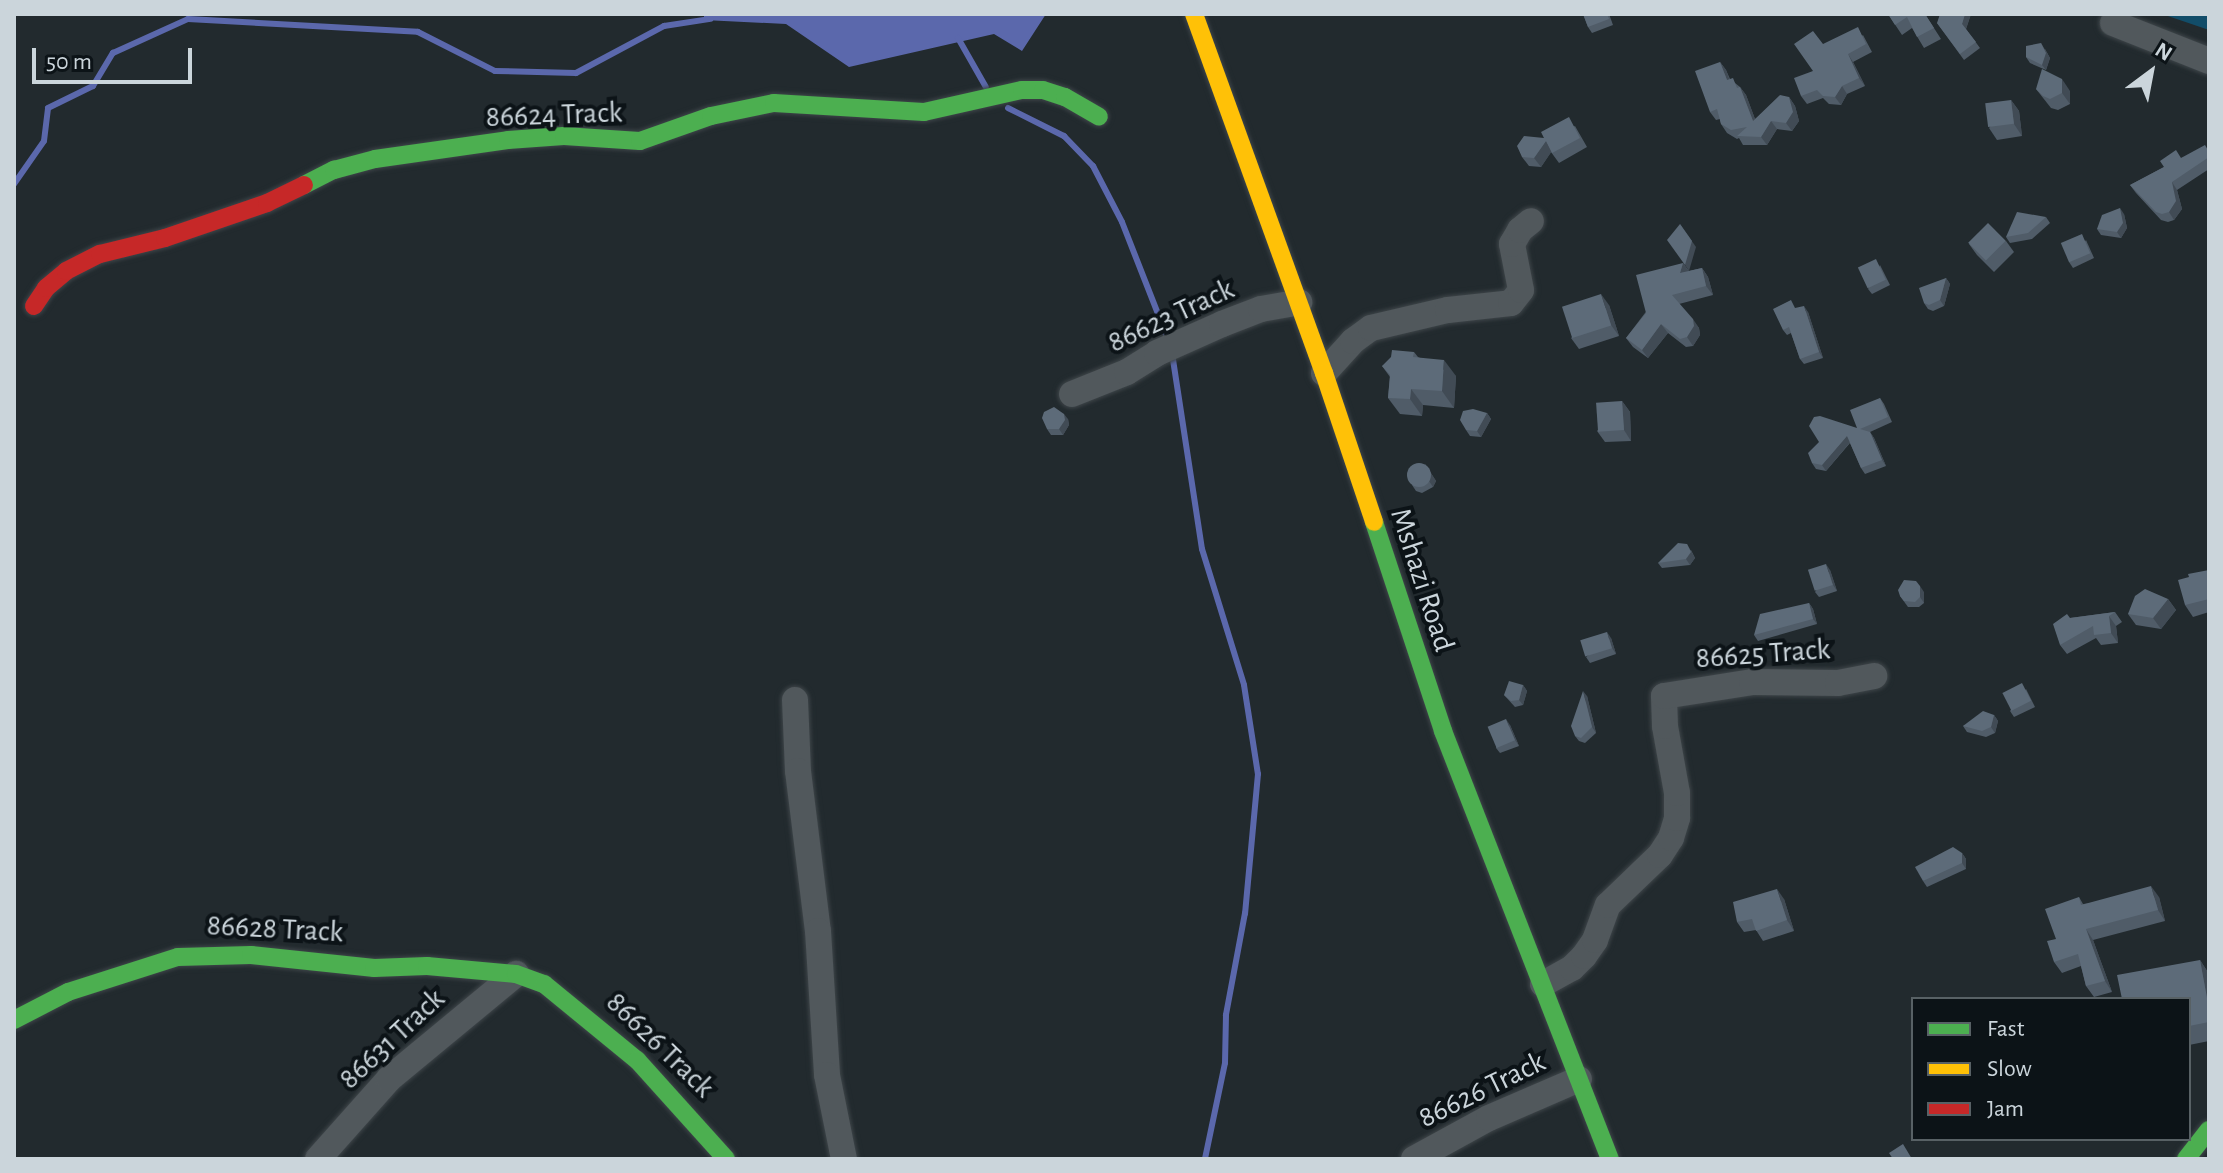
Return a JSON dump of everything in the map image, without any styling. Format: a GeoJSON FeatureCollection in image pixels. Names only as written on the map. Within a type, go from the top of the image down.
{"type":"FeatureCollection","features":[{"type":"Feature","properties":{"kind":"street","name":"Mshazi Road"},"geometry":{"type":"LineString","coordinates":[[1194,14],[1324,373],[1443,731],[1610,1159]]}},
{"type":"Feature","properties":{"kind":"street"},"geometry":{"type":"LineString","coordinates":[[2113,23],[2209,61]]}},
{"type":"Feature","properties":{"kind":"street","name":"86624 Track"},"geometry":{"type":"LineString","coordinates":[[34,306],[46,288],[66,271],[100,254],[165,238],[267,203],[334,170],[375,159],[508,140],[564,136],[640,141],[711,116],[774,103],[924,112],[1022,90],[1043,90],[1065,97],[1099,117]]}},
{"type":"Feature","properties":{"kind":"street"},"geometry":{"type":"LineString","coordinates":[[1324,373],[1353,341],[1371,328],[1448,310],[1511,303],[1521,290],[1512,244],[1520,230],[1531,221]]}},
{"type":"Feature","properties":{"kind":"street","name":"86623 Track"},"geometry":{"type":"LineString","coordinates":[[1072,394],[1127,372],[1157,353],[1222,324],[1261,309],[1299,302]]}},
{"type":"Feature","properties":{"kind":"street","name":"86625 Track"},"geometry":{"type":"LineString","coordinates":[[1543,984],[1572,968],[1584,956],[1595,940],[1608,905],[1660,855],[1671,838],[1677,818],[1677,793],[1665,726],[1664,696],[1752,682],[1838,683],[1874,676]]}},
{"type":"Feature","properties":{"kind":"street"},"geometry":{"type":"LineString","coordinates":[[795,700],[798,771],[818,931],[827,1075],[844,1159]]}},
{"type":"Feature","properties":{"kind":"street","name":"86628 Track"},"geometry":{"type":"LineString","coordinates":[[14,1020],[68,992],[178,957],[251,955],[374,968],[427,966],[516,974],[544,984]]}},
{"type":"Feature","properties":{"kind":"street","name":"86631 Track"},"geometry":{"type":"LineString","coordinates":[[318,1159],[389,1079],[516,974]]}},
{"type":"Feature","properties":{"kind":"street","name":"86626 Track"},"geometry":{"type":"LineString","coordinates":[[544,984],[637,1060],[726,1159]]}},
{"type":"Feature","properties":{"kind":"street","name":"86626 Track"},"geometry":{"type":"LineString","coordinates":[[1414,1159],[1489,1118],[1579,1079]]}},
{"type":"Feature","properties":{"kind":"street"},"geometry":{"type":"LineString","coordinates":[[2186,1159],[2209,1130]]}},
{"type":"Feature","properties":{"kind":"shaded area"},"geometry":{"type":"Polygon","coordinates":[[[2162,14],[2209,14],[2209,30],[2162,14]]]}},
{"type":"Feature","properties":{"kind":"water"},"geometry":{"type":"Polygon","coordinates":[[[704,14],[1046,14],[1022,51],[994,34],[849,67],[786,24],[704,20],[704,14]]]}},
{"type":"Feature","properties":{"kind":"building"},"geometry":{"type":"Polygon","coordinates":[[[1583,14],[1607,14],[1609,19],[1588,27],[1583,14]]]}},
{"type":"Feature","properties":{"kind":"building"},"geometry":{"type":"Polygon","coordinates":[[[1888,14],[1925,14],[1934,28],[1917,37],[1907,17],[1895,25],[1888,14]]]}},
{"type":"Feature","properties":{"kind":"building"},"geometry":{"type":"Polygon","coordinates":[[[1940,14],[1965,14],[1962,24],[1976,42],[1960,54],[1937,23],[1940,14]]]}},
{"type":"Feature","properties":{"kind":"building"},"geometry":{"type":"Polygon","coordinates":[[[1858,27],[1866,44],[1848,54],[1859,78],[1842,86],[1835,97],[1823,96],[1817,90],[1801,96],[1794,78],[1813,71],[1794,44],[1813,31],[1823,44],[1858,27]]]}},
{"type":"Feature","properties":{"kind":"building"},"geometry":{"type":"Polygon","coordinates":[[[2041,43],[2046,53],[2042,65],[2026,57],[2026,46],[2041,43]]]}},
{"type":"Feature","properties":{"kind":"building"},"geometry":{"type":"Polygon","coordinates":[[[1720,62],[1727,80],[1733,78],[1737,88],[1740,87],[1753,121],[1780,95],[1789,97],[1793,112],[1786,123],[1771,121],[1761,137],[1737,136],[1747,127],[1731,130],[1721,124],[1717,109],[1710,112],[1695,71],[1720,62]]]}},
{"type":"Feature","properties":{"kind":"building"},"geometry":{"type":"Polygon","coordinates":[[[2042,69],[2062,79],[2062,93],[2050,99],[2036,89],[2042,69]]]}},
{"type":"Feature","properties":{"kind":"building"},"geometry":{"type":"Polygon","coordinates":[[[2011,100],[2014,124],[1988,127],[1985,103],[2011,100]]]}},
{"type":"Feature","properties":{"kind":"building"},"geometry":{"type":"Polygon","coordinates":[[[1569,117],[1580,138],[1552,153],[1546,141],[1534,158],[1522,157],[1517,146],[1524,136],[1544,138],[1541,132],[1569,117]]]}},
{"type":"Feature","properties":{"kind":"building"},"geometry":{"type":"Polygon","coordinates":[[[2205,145],[2209,157],[2172,182],[2176,201],[2169,212],[2156,212],[2130,185],[2164,167],[2160,161],[2176,150],[2181,158],[2205,145]]]}},
{"type":"Feature","properties":{"kind":"building"},"geometry":{"type":"Polygon","coordinates":[[[2120,208],[2123,223],[2117,232],[2097,229],[2102,215],[2120,208]]]}},
{"type":"Feature","properties":{"kind":"building"},"geometry":{"type":"Polygon","coordinates":[[[2017,212],[2046,217],[2028,233],[2006,237],[2017,212]]]}},
{"type":"Feature","properties":{"kind":"building"},"geometry":{"type":"Polygon","coordinates":[[[1988,223],[2006,241],[1986,260],[1968,243],[1988,223]]]}},
{"type":"Feature","properties":{"kind":"building"},"geometry":{"type":"Polygon","coordinates":[[[1680,224],[1692,241],[1685,265],[1667,240],[1680,224]]]}},
{"type":"Feature","properties":{"kind":"building"},"geometry":{"type":"Polygon","coordinates":[[[2082,234],[2090,253],[2069,262],[2061,243],[2082,234]]]}},
{"type":"Feature","properties":{"kind":"building"},"geometry":{"type":"Polygon","coordinates":[[[1876,259],[1886,280],[1868,288],[1858,267],[1876,259]]]}},
{"type":"Feature","properties":{"kind":"building"},"geometry":{"type":"Polygon","coordinates":[[[1683,263],[1680,273],[1702,268],[1706,286],[1672,295],[1693,319],[1694,326],[1687,337],[1680,339],[1661,324],[1642,350],[1626,338],[1646,313],[1636,275],[1683,263]]]}},
{"type":"Feature","properties":{"kind":"building"},"geometry":{"type":"Polygon","coordinates":[[[1946,278],[1940,300],[1929,305],[1924,303],[1919,288],[1946,278]]]}},
{"type":"Feature","properties":{"kind":"building"},"geometry":{"type":"Polygon","coordinates":[[[1601,294],[1611,325],[1572,338],[1562,307],[1601,294]]]}},
{"type":"Feature","properties":{"kind":"building"},"geometry":{"type":"Polygon","coordinates":[[[1791,300],[1795,308],[1804,306],[1819,352],[1800,359],[1789,327],[1783,330],[1773,309],[1791,300]]]}},
{"type":"Feature","properties":{"kind":"building"},"geometry":{"type":"Polygon","coordinates":[[[1392,350],[1414,352],[1413,357],[1444,360],[1442,391],[1411,389],[1410,399],[1388,398],[1390,375],[1382,366],[1391,357],[1392,350]]]}},
{"type":"Feature","properties":{"kind":"building"},"geometry":{"type":"Polygon","coordinates":[[[1880,398],[1888,417],[1860,429],[1870,432],[1882,460],[1861,468],[1847,436],[1822,465],[1812,463],[1808,453],[1819,442],[1809,426],[1814,417],[1820,416],[1857,428],[1850,410],[1880,398]]]}},
{"type":"Feature","properties":{"kind":"building"},"geometry":{"type":"Polygon","coordinates":[[[1622,401],[1624,430],[1598,432],[1596,403],[1622,401]]]}},
{"type":"Feature","properties":{"kind":"building"},"geometry":{"type":"Polygon","coordinates":[[[1054,407],[1064,414],[1065,420],[1059,429],[1047,429],[1042,418],[1044,412],[1054,407]]]}},
{"type":"Feature","properties":{"kind":"building"},"geometry":{"type":"Polygon","coordinates":[[[1473,409],[1487,413],[1477,431],[1466,430],[1460,420],[1463,411],[1473,409]]]}},
{"type":"Feature","properties":{"kind":"building"},"geometry":{"type":"Polygon","coordinates":[[[1419,463],[1430,470],[1431,475],[1424,486],[1419,487],[1408,480],[1407,475],[1414,464],[1419,463]]]}},
{"type":"Feature","properties":{"kind":"building"},"geometry":{"type":"Polygon","coordinates":[[[1678,543],[1687,544],[1691,552],[1686,559],[1658,563],[1678,543]]]}},
{"type":"Feature","properties":{"kind":"building"},"geometry":{"type":"Polygon","coordinates":[[[1826,564],[1833,585],[1815,591],[1808,570],[1826,564]]]}},
{"type":"Feature","properties":{"kind":"building"},"geometry":{"type":"Polygon","coordinates":[[[2209,570],[2209,599],[2185,605],[2178,580],[2189,577],[2188,574],[2209,570]]]}},
{"type":"Feature","properties":{"kind":"building"},"geometry":{"type":"Polygon","coordinates":[[[1904,580],[1916,581],[1920,586],[1920,597],[1915,602],[1904,601],[1900,596],[1898,590],[1904,580]]]}},
{"type":"Feature","properties":{"kind":"building"},"geometry":{"type":"Polygon","coordinates":[[[2145,589],[2168,599],[2153,618],[2128,614],[2135,596],[2145,589]]]}},
{"type":"Feature","properties":{"kind":"building"},"geometry":{"type":"Polygon","coordinates":[[[1809,603],[1813,619],[1754,635],[1760,614],[1809,603]]]}},
{"type":"Feature","properties":{"kind":"building"},"geometry":{"type":"Polygon","coordinates":[[[2115,612],[2109,616],[2111,633],[2094,635],[2093,626],[2060,645],[2053,624],[2067,614],[2070,618],[2115,612]]]}},
{"type":"Feature","properties":{"kind":"building"},"geometry":{"type":"Polygon","coordinates":[[[1607,632],[1612,648],[1585,656],[1580,640],[1607,632]]]}},
{"type":"Feature","properties":{"kind":"building"},"geometry":{"type":"Polygon","coordinates":[[[1509,681],[1523,685],[1519,700],[1511,701],[1504,695],[1509,681]]]}},
{"type":"Feature","properties":{"kind":"building"},"geometry":{"type":"Polygon","coordinates":[[[2022,683],[2031,701],[2011,711],[2002,693],[2022,683]]]}},
{"type":"Feature","properties":{"kind":"building"},"geometry":{"type":"Polygon","coordinates":[[[1583,691],[1592,727],[1581,738],[1575,736],[1571,726],[1583,691]]]}},
{"type":"Feature","properties":{"kind":"building"},"geometry":{"type":"Polygon","coordinates":[[[1983,711],[1994,715],[1991,727],[1982,731],[1963,726],[1983,711]]]}},
{"type":"Feature","properties":{"kind":"building"},"geometry":{"type":"Polygon","coordinates":[[[1506,719],[1515,740],[1497,748],[1488,727],[1506,719]]]}},
{"type":"Feature","properties":{"kind":"building"},"geometry":{"type":"Polygon","coordinates":[[[1953,847],[1962,853],[1962,863],[1923,881],[1915,867],[1953,847]]]}},
{"type":"Feature","properties":{"kind":"building"},"geometry":{"type":"Polygon","coordinates":[[[2151,886],[2158,910],[2086,929],[2105,981],[2086,986],[2078,954],[2054,962],[2047,941],[2056,939],[2045,909],[2079,897],[2081,905],[2151,886]]]}},
{"type":"Feature","properties":{"kind":"building"},"geometry":{"type":"Polygon","coordinates":[[[1777,889],[1787,920],[1756,931],[1752,919],[1737,922],[1733,902],[1777,889]]]}},
{"type":"Feature","properties":{"kind":"building"},"geometry":{"type":"Polygon","coordinates":[[[2200,960],[2209,1022],[2191,1026],[2191,997],[2122,997],[2117,975],[2200,960]]]}},
{"type":"Feature","properties":{"kind":"building"},"geometry":{"type":"Polygon","coordinates":[[[1903,1144],[1912,1159],[1893,1159],[1889,1153],[1903,1144]]]}},
{"type":"Feature","properties":{"kind":"waterway"},"geometry":{"type":"LineString","coordinates":[[14,184],[44,141],[48,108],[93,86],[113,53],[188,19],[418,32],[495,71],[576,73],[664,26],[710,19]]}},
{"type":"Feature","properties":{"kind":"waterway"},"geometry":{"type":"LineString","coordinates":[[958,38],[986,87]]}},
{"type":"Feature","properties":{"kind":"waterway"},"geometry":{"type":"LineString","coordinates":[[1008,108],[1064,136],[1093,166],[1122,222],[1169,342]]}},
{"type":"Feature","properties":{"kind":"waterway"},"geometry":{"type":"LineString","coordinates":[[1172,353],[1202,549],[1244,685],[1258,774],[1245,913],[1226,1015],[1225,1063],[1205,1159]]}},
{"type":"Feature","properties":{"kind":"traffic: fast"},"geometry":{"type":"LineString","coordinates":[[304,185],[334,170],[375,159],[508,140],[564,136],[640,141],[711,116],[774,103],[924,112],[1022,90],[1043,90],[1065,97],[1099,117]]}},
{"type":"Feature","properties":{"kind":"traffic: fast"},"geometry":{"type":"LineString","coordinates":[[1374,522],[1443,731],[1610,1159]]}},
{"type":"Feature","properties":{"kind":"traffic: fast"},"geometry":{"type":"LineString","coordinates":[[14,1020],[68,992],[178,957],[251,955],[374,968],[427,966],[516,974],[544,984],[637,1060],[726,1159]]}},
{"type":"Feature","properties":{"kind":"traffic: fast"},"geometry":{"type":"LineString","coordinates":[[2186,1159],[2209,1130]]}},
{"type":"Feature","properties":{"kind":"traffic: slow"},"geometry":{"type":"LineString","coordinates":[[1194,14],[1324,373],[1374,522]]}},
{"type":"Feature","properties":{"kind":"traffic: jam"},"geometry":{"type":"LineString","coordinates":[[34,306],[46,288],[66,271],[100,254],[165,238],[267,203],[304,185]]}}]}
